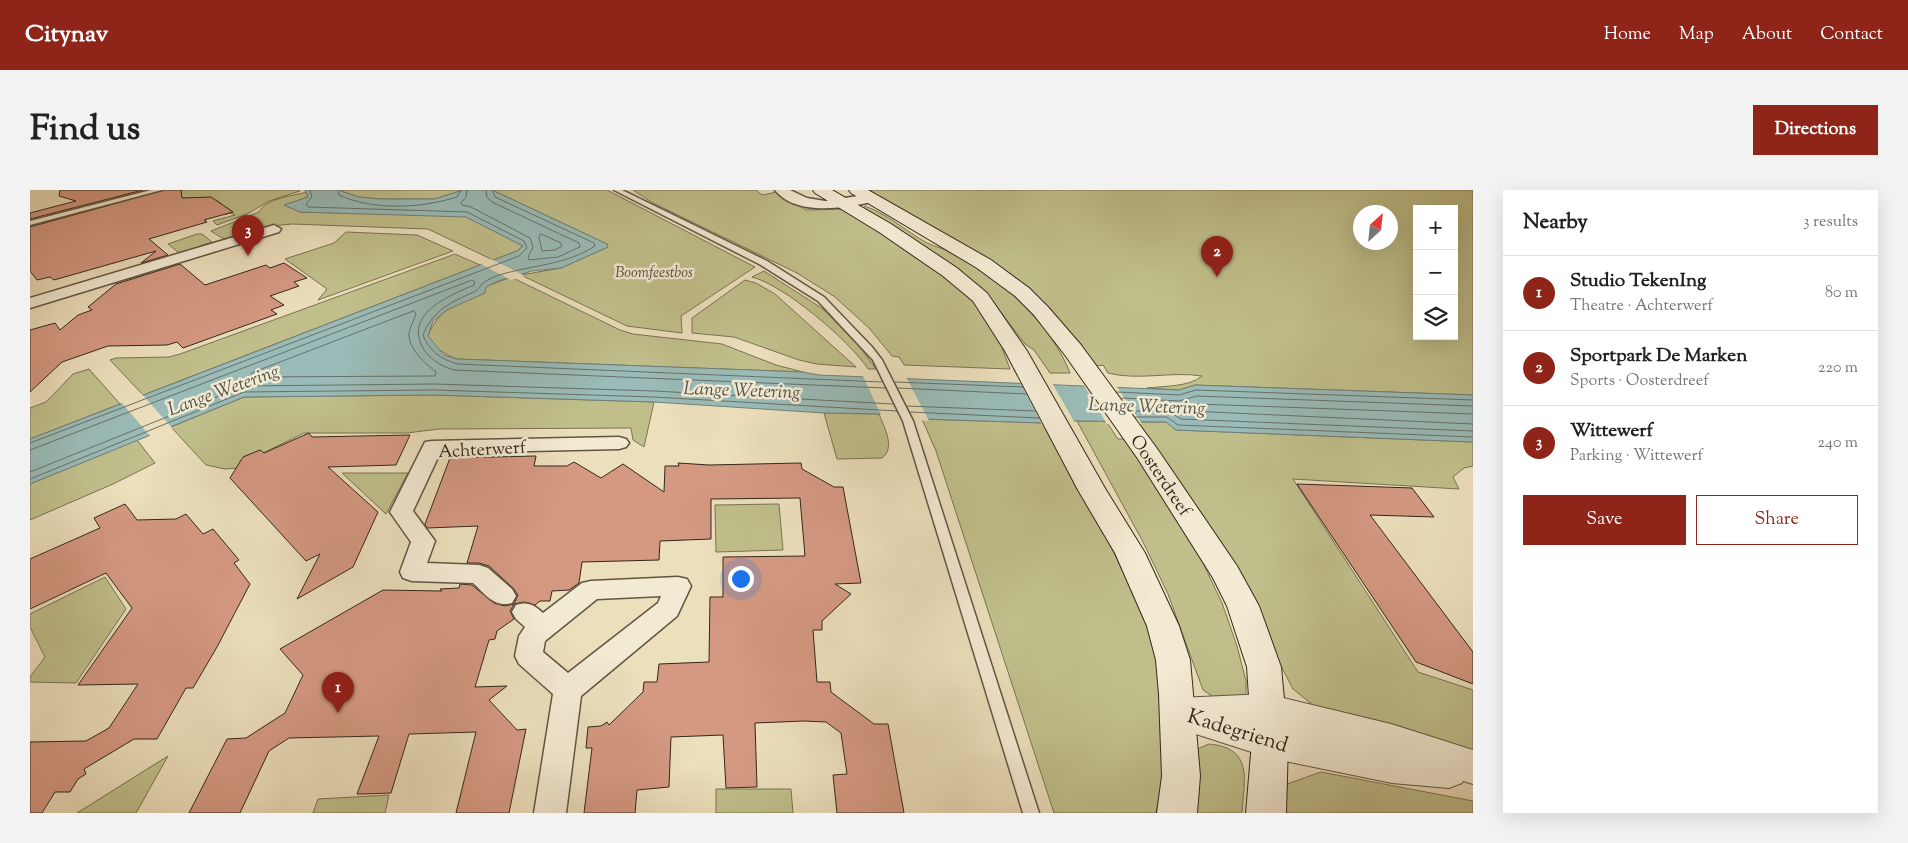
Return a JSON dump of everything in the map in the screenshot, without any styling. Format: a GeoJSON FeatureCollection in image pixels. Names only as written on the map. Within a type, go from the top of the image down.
{"type":"FeatureCollection","features":[{"type":"Feature","properties":{"kind":"main road","name":"Oosterdreef"},"geometry":{"type":"LineString","coordinates":[[821,190],[857,197],[930,231],[1002,276],[1041,311],[1073,350],[1134,435],[1226,574],[1243,606],[1264,667],[1269,726],[1266,813]]}},
{"type":"Feature","properties":{"kind":"main road","name":"Oosterdreef"},"geometry":{"type":"LineString","coordinates":[[857,197],[885,228],[950,272],[980,297],[1016,351],[1062,437],[1130,553],[1162,626],[1173,660],[1181,776],[1177,813]]}},
{"type":"Feature","properties":{"kind":"main road","name":"Kadegriend"},"geometry":{"type":"LineString","coordinates":[[1178,713],[1391,740],[1473,767]]}},
{"type":"Feature","properties":{"kind":"main road","name":"Kadegriend"},"geometry":{"type":"LineString","coordinates":[[1269,726],[1392,766],[1473,773]]}},
{"type":"Feature","properties":{"kind":"street"},"geometry":{"type":"LineString","coordinates":[[781,190],[803,202],[823,205],[857,197]]}},
{"type":"Feature","properties":{"kind":"street"},"geometry":{"type":"LineString","coordinates":[[30,304],[274,229]]}},
{"type":"Feature","properties":{"kind":"street","name":"Achterwerf"},"geometry":{"type":"LineString","coordinates":[[503,596],[479,574],[412,572],[423,541],[401,512],[432,447],[619,443]]}},
{"type":"Feature","properties":{"kind":"street"},"geometry":{"type":"LineString","coordinates":[[550,813],[568,690],[668,609],[678,586],[591,590],[534,620],[529,656],[568,690]]}},
{"type":"Feature","properties":{"kind":"lane"},"geometry":{"type":"LineString","coordinates":[[30,223],[159,190]]}},
{"type":"Feature","properties":{"kind":"lane"},"geometry":{"type":"LineString","coordinates":[[617,190],[764,263],[805,288],[836,313],[877,360],[894,390],[912,434],[1031,813]]}},
{"type":"Feature","properties":{"kind":"green space"},"geometry":{"type":"Polygon","coordinates":[[[167,190],[300,191],[269,201],[247,214],[217,225],[213,221],[235,215],[231,213],[226,214],[233,212],[227,208],[220,210],[215,206],[222,204],[216,200],[167,198],[122,205],[118,202],[167,190]]]}},
{"type":"Feature","properties":{"kind":"green space"},"geometry":{"type":"Polygon","coordinates":[[[338,190],[463,190],[435,199],[380,199],[359,197],[338,190]]]}},
{"type":"Feature","properties":{"kind":"green space","name":"Boomfeestbos"},"geometry":{"type":"Polygon","coordinates":[[[492,190],[607,190],[755,267],[681,316],[682,333],[627,326],[521,275],[561,268],[608,247],[607,244],[492,190]]]}},
{"type":"Feature","properties":{"kind":"green space"},"geometry":{"type":"Polygon","coordinates":[[[633,190],[756,190],[762,195],[777,192],[806,210],[846,209],[975,298],[1005,345],[1002,348],[1010,369],[904,365],[899,357],[892,356],[870,329],[835,297],[797,273],[653,203],[633,190]]]}},
{"type":"Feature","properties":{"kind":"green space"},"geometry":{"type":"Polygon","coordinates":[[[867,190],[1473,190],[1473,395],[1195,385],[1179,390],[1147,388],[1183,384],[1197,380],[1202,376],[1120,375],[1108,373],[1103,365],[1096,366],[1063,325],[867,190]]]}},
{"type":"Feature","properties":{"kind":"green space"},"geometry":{"type":"Polygon","coordinates":[[[307,192],[308,197],[285,205],[300,212],[465,216],[523,246],[517,251],[493,260],[428,229],[292,224],[272,226],[227,239],[211,231],[259,212],[262,207],[274,201],[307,192]]]}},
{"type":"Feature","properties":{"kind":"green space"},"geometry":{"type":"Polygon","coordinates":[[[865,206],[889,218],[927,243],[956,254],[990,276],[1038,321],[1062,355],[1070,373],[1050,373],[1034,350],[1025,344],[990,298],[863,209],[865,206]]]}},
{"type":"Feature","properties":{"kind":"green space"},"geometry":{"type":"Polygon","coordinates":[[[346,232],[417,235],[453,251],[318,300],[327,289],[285,259],[334,243],[346,232]]]}},
{"type":"Feature","properties":{"kind":"green space"},"geometry":{"type":"Polygon","coordinates":[[[202,234],[212,242],[181,253],[168,244],[202,234]]]}},
{"type":"Feature","properties":{"kind":"green space"},"geometry":{"type":"Polygon","coordinates":[[[455,254],[480,265],[143,395],[110,360],[116,358],[169,357],[180,354],[455,254]]]}},
{"type":"Feature","properties":{"kind":"green space"},"geometry":{"type":"Polygon","coordinates":[[[764,271],[823,309],[860,347],[876,369],[868,369],[847,344],[798,302],[765,282],[752,277],[764,271]]]}},
{"type":"Feature","properties":{"kind":"green space"},"geometry":{"type":"Polygon","coordinates":[[[511,277],[620,330],[633,334],[722,344],[776,365],[803,372],[457,359],[444,353],[434,344],[428,336],[432,327],[444,313],[459,304],[485,293],[485,287],[511,277]]]}},
{"type":"Feature","properties":{"kind":"green space"},"geometry":{"type":"Polygon","coordinates":[[[745,280],[756,283],[775,294],[856,367],[817,364],[799,360],[734,337],[692,333],[692,318],[745,280]]]}},
{"type":"Feature","properties":{"kind":"green space"},"geometry":{"type":"Polygon","coordinates":[[[89,369],[120,404],[30,439],[30,408],[46,402],[73,374],[89,369]]]}},
{"type":"Feature","properties":{"kind":"green space"},"geometry":{"type":"Polygon","coordinates":[[[434,395],[654,402],[644,447],[633,440],[631,428],[439,429],[407,433],[304,433],[259,455],[251,467],[225,469],[206,465],[171,427],[244,397],[434,395]]]}},
{"type":"Feature","properties":{"kind":"green space"},"geometry":{"type":"Polygon","coordinates":[[[824,413],[879,414],[888,437],[889,443],[886,454],[882,458],[837,459],[824,413]]]}},
{"type":"Feature","properties":{"kind":"green space"},"geometry":{"type":"Polygon","coordinates":[[[922,419],[1044,423],[1075,485],[1100,525],[1141,607],[1166,685],[1167,758],[1156,813],[1054,813],[936,451],[922,419]]]}},
{"type":"Feature","properties":{"kind":"green space"},"geometry":{"type":"Polygon","coordinates":[[[1077,421],[1106,421],[1118,439],[1125,439],[1194,544],[1222,603],[1237,646],[1246,681],[1246,699],[1215,698],[1203,690],[1168,594],[1143,542],[1077,421]]]}},
{"type":"Feature","properties":{"kind":"green space"},"geometry":{"type":"Polygon","coordinates":[[[1134,422],[1167,422],[1176,430],[1473,442],[1473,466],[1464,468],[1453,477],[1459,489],[1293,479],[1418,672],[1473,690],[1473,759],[1330,719],[1293,689],[1268,641],[1134,422]]]}},
{"type":"Feature","properties":{"kind":"green space"},"geometry":{"type":"Polygon","coordinates":[[[137,440],[155,463],[113,484],[30,520],[30,484],[137,440]]]}},
{"type":"Feature","properties":{"kind":"green space"},"geometry":{"type":"Polygon","coordinates":[[[342,473],[408,473],[386,514],[342,473]]]}},
{"type":"Feature","properties":{"kind":"green space"},"geometry":{"type":"Polygon","coordinates":[[[779,504],[783,550],[716,552],[715,505],[779,504]]]}},
{"type":"Feature","properties":{"kind":"green space"},"geometry":{"type":"Polygon","coordinates":[[[105,577],[126,609],[76,683],[30,682],[30,677],[45,657],[30,627],[30,614],[105,577]]]}},
{"type":"Feature","properties":{"kind":"green space"},"geometry":{"type":"Polygon","coordinates":[[[1209,744],[1223,747],[1233,752],[1240,759],[1244,778],[1242,813],[1188,813],[1195,750],[1209,744]]]}},
{"type":"Feature","properties":{"kind":"green space"},"geometry":{"type":"Polygon","coordinates":[[[168,756],[136,813],[77,813],[168,756]]]}},
{"type":"Feature","properties":{"kind":"green space"},"geometry":{"type":"Polygon","coordinates":[[[1321,772],[1473,801],[1473,813],[1284,813],[1287,784],[1321,772]]]}},
{"type":"Feature","properties":{"kind":"green space"},"geometry":{"type":"Polygon","coordinates":[[[716,789],[791,789],[793,813],[716,813],[716,789]]]}},
{"type":"Feature","properties":{"kind":"green space"},"geometry":{"type":"Polygon","coordinates":[[[389,795],[385,813],[313,813],[318,799],[389,795]]]}},
{"type":"Feature","properties":{"kind":"water","name":"Lange Wetering"},"geometry":{"type":"Polygon","coordinates":[[[304,190],[338,190],[359,197],[380,199],[435,199],[463,190],[492,190],[607,244],[608,247],[561,268],[532,271],[498,281],[486,287],[485,293],[447,310],[433,321],[428,336],[444,355],[457,359],[803,372],[819,375],[1179,390],[1195,385],[1473,395],[1473,442],[1176,430],[1166,422],[1077,421],[1044,423],[922,419],[883,414],[824,413],[654,402],[434,395],[244,397],[30,484],[30,439],[517,251],[523,246],[466,217],[300,212],[284,205],[308,197],[304,190]]]}},
{"type":"Feature","properties":{"kind":"pier"},"geometry":{"type":"Polygon","coordinates":[[[491,259],[525,276],[511,280],[479,263],[491,259]]]}},
{"type":"Feature","properties":{"kind":"pier"},"geometry":{"type":"Polygon","coordinates":[[[862,374],[905,375],[929,421],[882,417],[862,374]]]}},
{"type":"Feature","properties":{"kind":"pier"},"geometry":{"type":"Polygon","coordinates":[[[1019,380],[1051,381],[1075,423],[1042,425],[1019,380]]]}},
{"type":"Feature","properties":{"kind":"pier"},"geometry":{"type":"Polygon","coordinates":[[[1082,382],[1115,384],[1142,424],[1107,424],[1082,382]]]}},
{"type":"Feature","properties":{"kind":"pier"},"geometry":{"type":"Polygon","coordinates":[[[141,393],[173,429],[151,437],[120,401],[141,393]]]}},
{"type":"Feature","properties":{"kind":"building"},"geometry":{"type":"Polygon","coordinates":[[[60,190],[143,190],[30,219],[30,213],[76,201],[59,196],[60,190]]]}},
{"type":"Feature","properties":{"kind":"building"},"geometry":{"type":"Polygon","coordinates":[[[164,190],[181,190],[182,198],[211,197],[233,212],[204,220],[207,222],[149,239],[168,255],[141,263],[156,251],[54,280],[50,277],[37,280],[30,271],[30,227],[164,190]]]}},
{"type":"Feature","properties":{"kind":"building"},"geometry":{"type":"Polygon","coordinates":[[[284,263],[307,278],[294,282],[299,286],[270,296],[284,305],[271,310],[277,314],[183,348],[177,342],[167,345],[108,346],[62,362],[30,392],[30,330],[55,323],[60,330],[78,315],[92,310],[88,307],[116,284],[180,264],[205,285],[266,265],[270,268],[284,263]]]}},
{"type":"Feature","properties":{"kind":"building"},"geometry":{"type":"Polygon","coordinates":[[[309,433],[312,437],[410,435],[396,465],[328,467],[378,512],[353,567],[297,599],[320,554],[306,561],[230,478],[243,457],[260,450],[264,453],[309,433]]]}},
{"type":"Feature","properties":{"kind":"building"},"geometry":{"type":"Polygon","coordinates":[[[536,456],[534,466],[567,466],[574,462],[601,478],[623,464],[664,492],[665,466],[679,466],[678,463],[709,465],[801,463],[802,469],[834,487],[843,487],[861,583],[835,584],[851,594],[822,621],[822,630],[813,630],[817,682],[830,682],[831,692],[874,724],[888,724],[904,813],[837,813],[833,775],[847,774],[841,733],[826,722],[804,721],[755,723],[757,787],[726,788],[723,735],[671,737],[669,787],[637,790],[635,813],[584,813],[592,748],[586,748],[588,727],[601,726],[607,722],[609,725],[643,692],[644,682],[657,682],[659,664],[709,662],[710,597],[723,597],[723,557],[805,556],[800,498],[711,499],[711,539],[660,541],[659,560],[582,562],[579,583],[569,590],[552,591],[550,601],[540,601],[535,605],[524,602],[514,604],[518,595],[489,566],[479,563],[467,563],[478,526],[427,528],[425,524],[450,458],[536,456]]]}},
{"type":"Feature","properties":{"kind":"building"},"geometry":{"type":"Polygon","coordinates":[[[1297,484],[1412,488],[1434,517],[1370,515],[1473,652],[1473,684],[1416,662],[1297,484]]]}},
{"type":"Feature","properties":{"kind":"building"},"geometry":{"type":"Polygon","coordinates":[[[125,504],[137,520],[176,519],[186,514],[203,534],[213,529],[239,560],[234,563],[250,584],[193,688],[186,688],[157,739],[134,739],[84,769],[86,774],[78,779],[70,792],[55,792],[42,813],[30,813],[30,742],[86,741],[109,728],[138,684],[78,685],[132,608],[106,573],[30,609],[30,559],[100,528],[94,518],[125,504]]]}},
{"type":"Feature","properties":{"kind":"building"},"geometry":{"type":"Polygon","coordinates":[[[460,584],[472,585],[494,603],[505,606],[514,604],[510,611],[514,619],[497,631],[495,639],[489,640],[475,687],[507,686],[489,700],[517,730],[526,729],[509,813],[456,813],[476,732],[409,734],[391,793],[364,794],[357,794],[379,736],[289,738],[269,751],[240,813],[189,813],[227,739],[246,738],[285,713],[303,675],[280,649],[383,590],[442,591],[440,589],[459,588],[460,584]]]}},
{"type":"Feature","properties":{"kind":"place","name":"Wittewerf"},"geometry":{"type":"Point","coordinates":[248,256]}},
{"type":"Feature","properties":{"kind":"place","name":"Sportpark De Marken"},"geometry":{"type":"Point","coordinates":[1217,277]}},
{"type":"Feature","properties":{"kind":"place","name":"Studio TekenIng"},"geometry":{"type":"Point","coordinates":[338,713]}}]}
